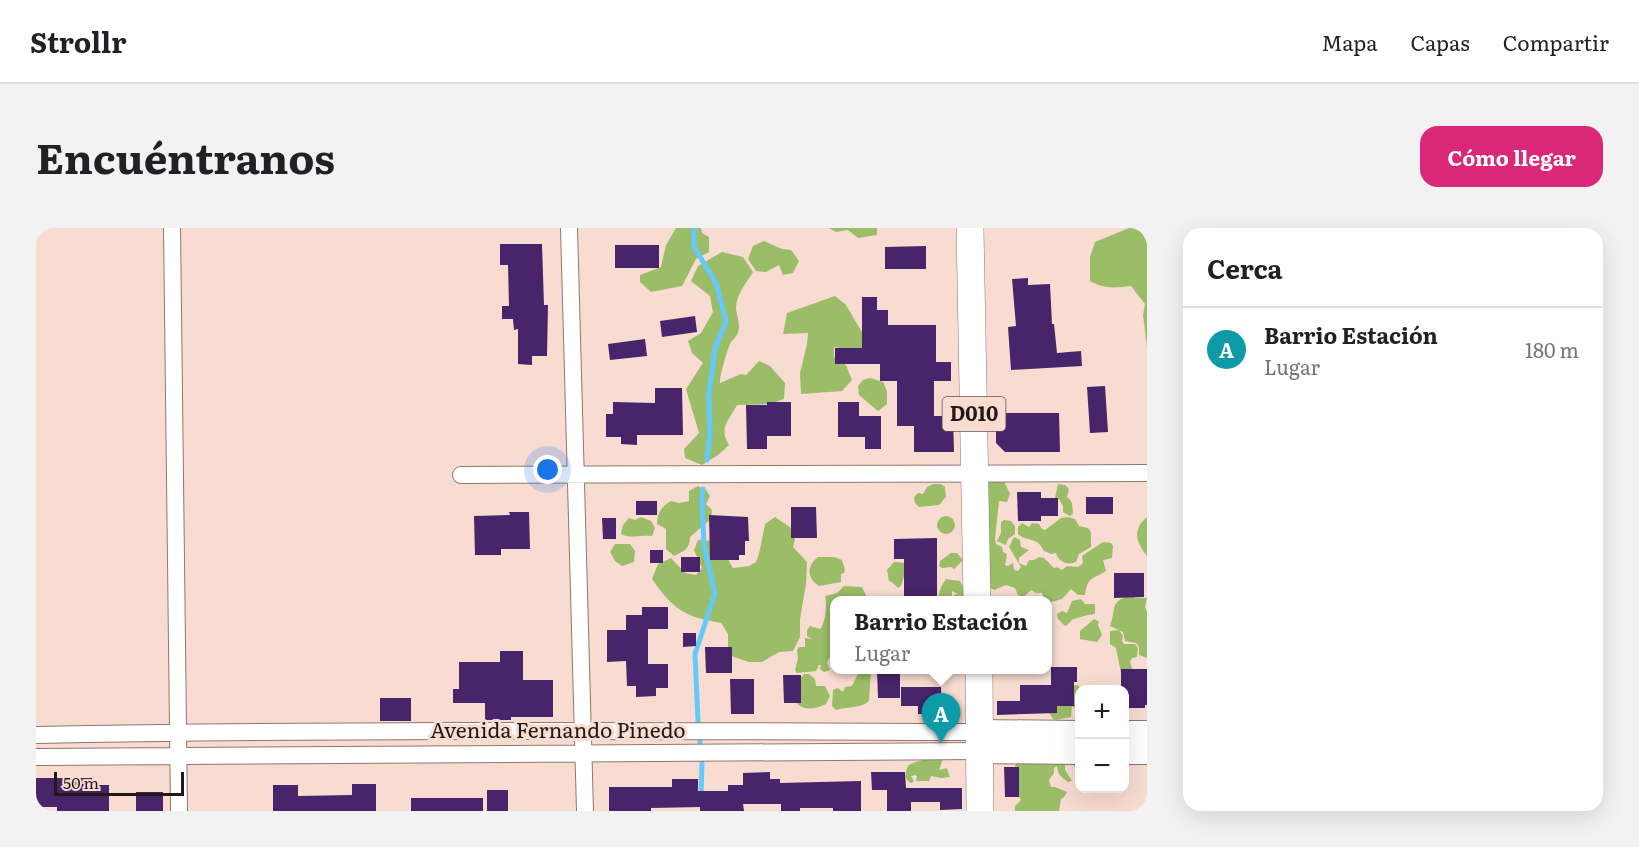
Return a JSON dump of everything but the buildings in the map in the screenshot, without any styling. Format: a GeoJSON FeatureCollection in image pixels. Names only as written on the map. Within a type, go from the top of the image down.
{"type":"FeatureCollection","features":[{"type":"Feature","properties":{"kind":"main road","name":"D010"},"geometry":{"type":"LineString","coordinates":[[970,228],[977,596]]}},
{"type":"Feature","properties":{"kind":"main road"},"geometry":{"type":"LineString","coordinates":[[979,674],[980,811]]}},
{"type":"Feature","properties":{"kind":"street"},"geometry":{"type":"LineString","coordinates":[[172,228],[179,811]]}},
{"type":"Feature","properties":{"kind":"street"},"geometry":{"type":"LineString","coordinates":[[569,228],[585,811]]}},
{"type":"Feature","properties":{"kind":"street"},"geometry":{"type":"LineString","coordinates":[[461,475],[1147,472]]}},
{"type":"Feature","properties":{"kind":"street","name":"Avenida Fernando Pinedo"},"geometry":{"type":"LineString","coordinates":[[36,735],[583,730],[980,742],[1075,752]]}},
{"type":"Feature","properties":{"kind":"street","name":"Avenida Fernando Pinedo"},"geometry":{"type":"LineString","coordinates":[[36,757],[584,754],[980,742],[1075,733]]}},
{"type":"Feature","properties":{"kind":"street"},"geometry":{"type":"LineString","coordinates":[[1129,733],[1147,733]]}},
{"type":"Feature","properties":{"kind":"street"},"geometry":{"type":"LineString","coordinates":[[1129,752],[1147,752]]}},
{"type":"Feature","properties":{"kind":"green space"},"geometry":{"type":"Polygon","coordinates":[[[676,228],[701,228],[702,233],[709,237],[709,252],[696,259],[682,286],[651,292],[640,282],[640,275],[661,267],[666,245],[676,228]]]}},
{"type":"Feature","properties":{"kind":"green space"},"geometry":{"type":"Polygon","coordinates":[[[829,228],[877,228],[877,235],[858,238],[848,230],[836,232],[829,228]]]}},
{"type":"Feature","properties":{"kind":"green space"},"geometry":{"type":"Polygon","coordinates":[[[1129,228],[1139,228],[1147,242],[1147,347],[1143,315],[1145,304],[1131,286],[1110,287],[1090,281],[1090,257],[1095,242],[1129,228]]]}},
{"type":"Feature","properties":{"kind":"green space"},"geometry":{"type":"Polygon","coordinates":[[[764,241],[782,249],[791,250],[799,261],[793,273],[783,275],[779,265],[766,272],[756,271],[748,259],[753,246],[764,241]]]}},
{"type":"Feature","properties":{"kind":"green space"},"geometry":{"type":"Polygon","coordinates":[[[722,252],[743,257],[753,272],[738,298],[736,307],[738,331],[728,350],[720,383],[741,374],[746,375],[759,361],[770,366],[785,383],[784,399],[770,404],[737,405],[728,420],[724,433],[729,445],[702,465],[685,458],[684,449],[699,433],[686,389],[703,363],[692,353],[688,341],[701,333],[713,312],[710,296],[691,281],[698,266],[722,252]]]}},
{"type":"Feature","properties":{"kind":"green space"},"geometry":{"type":"Polygon","coordinates":[[[835,296],[846,305],[869,344],[860,352],[834,347],[834,357],[846,365],[852,380],[842,391],[801,394],[800,373],[808,333],[783,334],[787,313],[835,296]]]}},
{"type":"Feature","properties":{"kind":"green space"},"geometry":{"type":"Polygon","coordinates":[[[870,378],[883,382],[887,391],[887,404],[878,411],[859,395],[858,386],[863,380],[870,378]]]}},
{"type":"Feature","properties":{"kind":"green space"},"geometry":{"type":"Polygon","coordinates":[[[988,481],[1004,481],[1010,494],[1007,502],[999,501],[995,539],[996,544],[1002,547],[1003,552],[1007,554],[1005,565],[1013,563],[1014,570],[1018,571],[1021,567],[1009,547],[1014,537],[1020,540],[1021,547],[1029,550],[1019,558],[1019,563],[1026,566],[1029,560],[1039,557],[1044,558],[1054,568],[1062,570],[1067,566],[1078,567],[1083,563],[1082,556],[1103,542],[1111,543],[1113,546],[1112,558],[1103,560],[1106,571],[1089,581],[1085,595],[1078,595],[1071,589],[1062,599],[1052,602],[1052,596],[1043,596],[1042,593],[1031,590],[1025,596],[1021,596],[1015,588],[1006,585],[994,590],[987,586],[988,481]]]}},
{"type":"Feature","properties":{"kind":"green space"},"geometry":{"type":"Polygon","coordinates":[[[941,484],[945,487],[946,497],[939,505],[919,507],[914,497],[918,493],[923,494],[927,487],[941,484]]]}},
{"type":"Feature","properties":{"kind":"green space"},"geometry":{"type":"Polygon","coordinates":[[[1058,484],[1065,485],[1069,489],[1067,497],[1072,503],[1073,514],[1070,516],[1063,512],[1059,499],[1055,498],[1058,484]]]}},
{"type":"Feature","properties":{"kind":"green space"},"geometry":{"type":"Polygon","coordinates":[[[698,486],[706,490],[710,496],[706,504],[712,510],[711,519],[690,537],[686,549],[674,556],[666,549],[666,529],[657,524],[659,513],[671,501],[679,503],[689,501],[689,491],[698,486]]]}},
{"type":"Feature","properties":{"kind":"green space"},"geometry":{"type":"Polygon","coordinates":[[[946,516],[952,519],[955,525],[952,531],[946,534],[940,531],[937,525],[940,519],[946,516]]]}},
{"type":"Feature","properties":{"kind":"green space"},"geometry":{"type":"Polygon","coordinates":[[[641,517],[651,521],[655,528],[652,536],[632,537],[621,534],[623,525],[629,518],[635,520],[641,517]]]}},
{"type":"Feature","properties":{"kind":"green space"},"geometry":{"type":"Polygon","coordinates":[[[775,517],[790,527],[795,539],[793,547],[807,562],[800,637],[793,651],[779,652],[762,662],[749,662],[728,655],[728,634],[721,623],[698,618],[680,610],[666,598],[652,579],[658,564],[671,558],[685,573],[696,575],[702,568],[694,550],[698,540],[717,543],[733,568],[749,566],[756,562],[765,524],[775,517]]]}},
{"type":"Feature","properties":{"kind":"green space"},"geometry":{"type":"Polygon","coordinates":[[[1147,517],[1147,556],[1138,542],[1137,532],[1147,517]]]}},
{"type":"Feature","properties":{"kind":"green space"},"geometry":{"type":"Polygon","coordinates":[[[1061,518],[1075,519],[1079,526],[1088,528],[1091,532],[1091,547],[1079,554],[1076,562],[1063,562],[1056,553],[1051,554],[1044,551],[1035,541],[1018,534],[1018,527],[1022,523],[1029,527],[1032,523],[1039,524],[1045,530],[1061,518]]]}},
{"type":"Feature","properties":{"kind":"green space"},"geometry":{"type":"Polygon","coordinates":[[[1011,521],[1015,526],[1015,534],[1008,539],[1006,545],[997,541],[1001,533],[1001,522],[1011,521]]]}},
{"type":"Feature","properties":{"kind":"green space"},"geometry":{"type":"Polygon","coordinates":[[[615,544],[630,544],[635,551],[634,562],[622,566],[615,561],[610,552],[615,544]]]}},
{"type":"Feature","properties":{"kind":"green space"},"geometry":{"type":"Polygon","coordinates":[[[951,553],[957,553],[963,560],[954,569],[939,566],[940,561],[951,553]]]}},
{"type":"Feature","properties":{"kind":"green space"},"geometry":{"type":"Polygon","coordinates":[[[818,557],[834,557],[842,560],[845,570],[841,574],[841,582],[819,586],[812,580],[811,564],[818,557]]]}},
{"type":"Feature","properties":{"kind":"green space"},"geometry":{"type":"Polygon","coordinates":[[[894,562],[908,563],[901,586],[898,588],[889,581],[887,570],[894,562]]]}},
{"type":"Feature","properties":{"kind":"green space"},"geometry":{"type":"Polygon","coordinates":[[[946,579],[960,581],[964,596],[954,596],[958,594],[952,591],[952,596],[939,596],[946,579]]]}},
{"type":"Feature","properties":{"kind":"green space"},"geometry":{"type":"Polygon","coordinates":[[[844,586],[862,587],[866,596],[830,596],[830,658],[827,663],[830,670],[824,672],[819,665],[816,671],[797,673],[795,670],[797,650],[799,647],[805,647],[805,638],[812,639],[807,636],[807,630],[810,626],[820,629],[824,622],[825,596],[837,593],[844,586]]]}},
{"type":"Feature","properties":{"kind":"green space"},"geometry":{"type":"Polygon","coordinates":[[[1133,595],[1135,598],[1147,598],[1145,607],[1147,612],[1147,658],[1139,655],[1139,647],[1136,643],[1125,641],[1123,632],[1110,626],[1117,603],[1133,595]]]}},
{"type":"Feature","properties":{"kind":"green space"},"geometry":{"type":"Polygon","coordinates":[[[1081,599],[1085,604],[1095,604],[1095,614],[1074,619],[1065,626],[1058,619],[1057,614],[1062,611],[1067,613],[1072,601],[1081,599]]]}},
{"type":"Feature","properties":{"kind":"green space"},"geometry":{"type":"Polygon","coordinates":[[[1094,619],[1099,622],[1102,635],[1097,642],[1080,639],[1080,631],[1094,619]]]}},
{"type":"Feature","properties":{"kind":"green space"},"geometry":{"type":"Polygon","coordinates":[[[1119,630],[1124,644],[1135,644],[1138,648],[1137,657],[1132,658],[1130,662],[1133,671],[1121,673],[1116,648],[1110,644],[1110,631],[1119,630]]]}},
{"type":"Feature","properties":{"kind":"green space"},"geometry":{"type":"Polygon","coordinates":[[[804,674],[809,674],[815,679],[816,686],[825,686],[830,696],[826,704],[805,708],[795,701],[799,680],[804,674]]]}},
{"type":"Feature","properties":{"kind":"green space"},"geometry":{"type":"Polygon","coordinates":[[[858,674],[871,674],[869,701],[858,706],[836,710],[832,706],[833,690],[838,688],[843,692],[845,687],[852,686],[858,674]]]}},
{"type":"Feature","properties":{"kind":"green space"},"geometry":{"type":"Polygon","coordinates":[[[1075,685],[1075,709],[1072,706],[1071,717],[1055,720],[1049,712],[1067,686],[1075,685]]]}},
{"type":"Feature","properties":{"kind":"green space"},"geometry":{"type":"Polygon","coordinates":[[[927,759],[943,759],[939,770],[947,768],[950,777],[931,776],[929,781],[916,781],[917,776],[915,775],[911,776],[914,781],[911,783],[907,780],[908,766],[927,759]]]}},
{"type":"Feature","properties":{"kind":"green space"},"geometry":{"type":"Polygon","coordinates":[[[1075,761],[1075,767],[1073,765],[1065,765],[1065,770],[1072,781],[1068,782],[1062,777],[1057,766],[1049,780],[1051,787],[1067,792],[1061,799],[1059,811],[1015,811],[1015,806],[1021,800],[1010,774],[1017,763],[1075,761]]]}},
{"type":"Feature","properties":{"kind":"waterway"},"geometry":{"type":"LineString","coordinates":[[694,228],[694,247],[716,283],[726,321],[715,349],[709,393],[710,434],[707,460]]}},
{"type":"Feature","properties":{"kind":"waterway"},"geometry":{"type":"LineString","coordinates":[[698,721],[695,654],[715,593],[704,547],[703,489]]}},
{"type":"Feature","properties":{"kind":"waterway"},"geometry":{"type":"LineString","coordinates":[[701,797],[702,763]]}},
{"type":"Feature","properties":{"kind":"place","name":"Barrio Estación"},"geometry":{"type":"Point","coordinates":[941,743]}}]}
